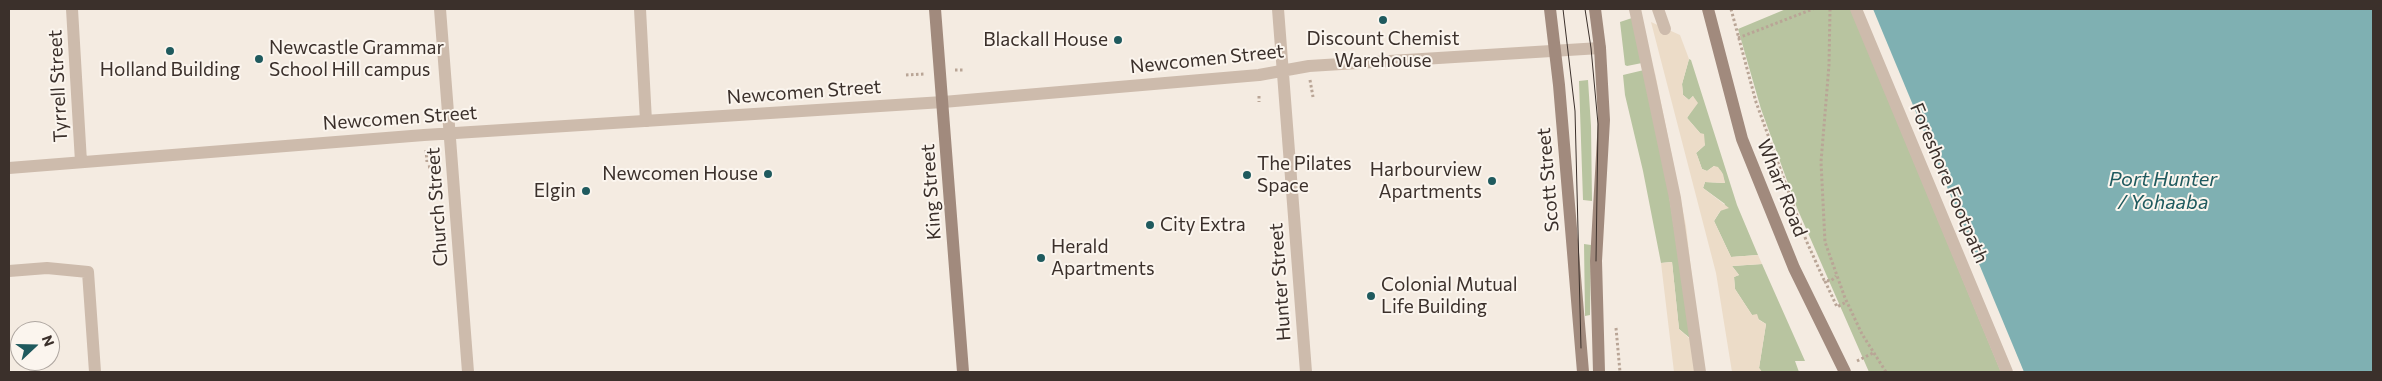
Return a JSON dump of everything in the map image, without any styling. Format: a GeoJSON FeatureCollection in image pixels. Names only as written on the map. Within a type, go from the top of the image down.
{"type":"FeatureCollection","features":[{"type":"Feature","properties":{"kind":"main road","name":"King Street"},"geometry":{"type":"LineString","coordinates":[[935,9],[963,372]]}},
{"type":"Feature","properties":{"kind":"main road","name":"Scott Street"},"geometry":{"type":"LineString","coordinates":[[1550,9],[1583,372]]}},
{"type":"Feature","properties":{"kind":"main road"},"geometry":{"type":"LineString","coordinates":[[1595,9],[1600,48],[1604,139],[1596,261],[1599,372]]}},
{"type":"Feature","properties":{"kind":"main road","name":"Wharf Road"},"geometry":{"type":"LineString","coordinates":[[1708,9],[1742,139],[1794,268],[1845,372]]}},
{"type":"Feature","properties":{"kind":"street","name":"Tyrrell Street"},"geometry":{"type":"LineString","coordinates":[[72,9],[81,162]]}},
{"type":"Feature","properties":{"kind":"street","name":"Church Street"},"geometry":{"type":"LineString","coordinates":[[440,9],[468,372]]}},
{"type":"Feature","properties":{"kind":"street"},"geometry":{"type":"LineString","coordinates":[[640,9],[646,122]]}},
{"type":"Feature","properties":{"kind":"street","name":"Hunter Street"},"geometry":{"type":"LineString","coordinates":[[1278,9],[1306,372]]}},
{"type":"Feature","properties":{"kind":"street"},"geometry":{"type":"LineString","coordinates":[[1635,9],[1675,198],[1700,372]]}},
{"type":"Feature","properties":{"kind":"street"},"geometry":{"type":"LineString","coordinates":[[1658,9],[1665,29]]}},
{"type":"Feature","properties":{"kind":"street","name":"Foreshore Footpath"},"geometry":{"type":"LineString","coordinates":[[1856,9],[2007,372]]}},
{"type":"Feature","properties":{"kind":"street","name":"Newcomen Street"},"geometry":{"type":"LineString","coordinates":[[9,168],[450,133],[943,102],[1283,72],[1309,66],[1600,48]]}},
{"type":"Feature","properties":{"kind":"street"},"geometry":{"type":"LineString","coordinates":[[9,272],[47,268],[88,272],[96,372]]}},
{"type":"Feature","properties":{"kind":"path"},"geometry":{"type":"LineString","coordinates":[[1731,9],[1756,102],[1784,182],[1837,307],[1846,302]]}},
{"type":"Feature","properties":{"kind":"path"},"geometry":{"type":"LineString","coordinates":[[1738,38],[1814,9]]}},
{"type":"Feature","properties":{"kind":"path"},"geometry":{"type":"LineString","coordinates":[[1830,9],[1829,65],[1822,181],[1825,242],[1846,302],[1873,353],[1886,372]]}},
{"type":"Feature","properties":{"kind":"path"},"geometry":{"type":"LineString","coordinates":[[954,70],[965,70]]}},
{"type":"Feature","properties":{"kind":"path"},"geometry":{"type":"LineString","coordinates":[[906,76],[920,74]]}},
{"type":"Feature","properties":{"kind":"path"},"geometry":{"type":"LineString","coordinates":[[1310,78],[1313,97]]}},
{"type":"Feature","properties":{"kind":"path"},"geometry":{"type":"LineString","coordinates":[[1259,96],[1259,102]]}},
{"type":"Feature","properties":{"kind":"path"},"geometry":{"type":"LineString","coordinates":[[426,147],[427,162]]}},
{"type":"Feature","properties":{"kind":"path"},"geometry":{"type":"LineString","coordinates":[[1824,280],[1831,281],[1836,276]]}},
{"type":"Feature","properties":{"kind":"path"},"geometry":{"type":"LineString","coordinates":[[1616,326],[1620,372]]}},
{"type":"Feature","properties":{"kind":"path"},"geometry":{"type":"LineString","coordinates":[[1857,360],[1873,353]]}},
{"type":"Feature","properties":{"kind":"green space"},"geometry":{"type":"Polygon","coordinates":[[[1786,9],[1851,9],[2001,372],[1869,372],[1797,208],[1761,109],[1738,29],[1786,9]]]}},
{"type":"Feature","properties":{"kind":"green space"},"geometry":{"type":"Polygon","coordinates":[[[1632,18],[1642,63],[1627,66],[1625,65],[1620,22],[1632,18]]]}},
{"type":"Feature","properties":{"kind":"green space"},"geometry":{"type":"Polygon","coordinates":[[[1689,59],[1691,60],[1737,205],[1758,255],[1731,257],[1714,221],[1725,204],[1703,188],[1705,182],[1725,183],[1721,171],[1714,166],[1707,171],[1702,169],[1696,153],[1705,145],[1700,133],[1687,118],[1695,104],[1693,96],[1689,100],[1683,95],[1682,84],[1689,59]]]}},
{"type":"Feature","properties":{"kind":"green space"},"geometry":{"type":"Polygon","coordinates":[[[1644,70],[1664,162],[1691,339],[1679,329],[1672,262],[1661,263],[1643,171],[1625,95],[1623,75],[1644,70]]]}},
{"type":"Feature","properties":{"kind":"green space"},"geometry":{"type":"Polygon","coordinates":[[[1588,80],[1592,201],[1583,200],[1579,81],[1588,80]]]}},
{"type":"Feature","properties":{"kind":"green space"},"geometry":{"type":"Polygon","coordinates":[[[1584,244],[1591,245],[1590,315],[1585,316],[1584,244]]]}},
{"type":"Feature","properties":{"kind":"green space"},"geometry":{"type":"Polygon","coordinates":[[[1762,264],[1805,361],[1795,361],[1799,372],[1762,372],[1759,368],[1766,324],[1752,315],[1735,289],[1734,277],[1739,275],[1732,266],[1762,264]]]}},
{"type":"Feature","properties":{"kind":"shaded area"},"geometry":{"type":"Polygon","coordinates":[[[1651,22],[1680,35],[1689,59],[1682,84],[1683,95],[1689,100],[1693,96],[1698,103],[1687,118],[1700,133],[1704,134],[1705,145],[1696,153],[1702,169],[1707,171],[1714,166],[1718,167],[1723,174],[1725,183],[1705,182],[1703,188],[1729,208],[1720,211],[1714,221],[1731,257],[1758,255],[1762,264],[1732,266],[1739,275],[1734,277],[1735,289],[1752,315],[1757,314],[1759,320],[1766,324],[1759,368],[1762,372],[1732,372],[1716,273],[1651,22]]]}},
{"type":"Feature","properties":{"kind":"shaded area"},"geometry":{"type":"Polygon","coordinates":[[[1654,68],[1686,226],[1703,372],[1674,372],[1661,263],[1672,262],[1679,329],[1690,339],[1654,68]]]}},
{"type":"Feature","properties":{"kind":"water","name":"Port Hunter / Yohaaba"},"geometry":{"type":"Polygon","coordinates":[[[1873,9],[2373,9],[2373,372],[2024,372],[1873,9]]]}},
{"type":"Feature","properties":{"kind":"tram line"},"geometry":{"type":"LineString","coordinates":[[1563,9],[1575,111],[1581,348]]}},
{"type":"Feature","properties":{"kind":"tram line"},"geometry":{"type":"LineString","coordinates":[[1585,9],[1591,48],[1598,124],[1596,261]]}},
{"type":"Feature","properties":{"kind":"place","name":"Discount Chemist Warehouse"},"geometry":{"type":"Point","coordinates":[1383,20]}},
{"type":"Feature","properties":{"kind":"place","name":"Blackall House"},"geometry":{"type":"Point","coordinates":[1118,40]}},
{"type":"Feature","properties":{"kind":"place","name":"Holland Building"},"geometry":{"type":"Point","coordinates":[170,51]}},
{"type":"Feature","properties":{"kind":"place","name":"Newcastle Grammar School Hill campus"},"geometry":{"type":"Point","coordinates":[259,59]}},
{"type":"Feature","properties":{"kind":"place","name":"Newcomen House"},"geometry":{"type":"Point","coordinates":[768,174]}},
{"type":"Feature","properties":{"kind":"place","name":"The Pilates Space"},"geometry":{"type":"Point","coordinates":[1247,175]}},
{"type":"Feature","properties":{"kind":"place","name":"Harbourview Apartments"},"geometry":{"type":"Point","coordinates":[1492,181]}},
{"type":"Feature","properties":{"kind":"place","name":"Elgin"},"geometry":{"type":"Point","coordinates":[586,191]}},
{"type":"Feature","properties":{"kind":"place","name":"City Extra"},"geometry":{"type":"Point","coordinates":[1150,225]}},
{"type":"Feature","properties":{"kind":"place","name":"Herald Apartments"},"geometry":{"type":"Point","coordinates":[1041,258]}},
{"type":"Feature","properties":{"kind":"place","name":"Colonial Mutual Life Building"},"geometry":{"type":"Point","coordinates":[1371,296]}}]}
